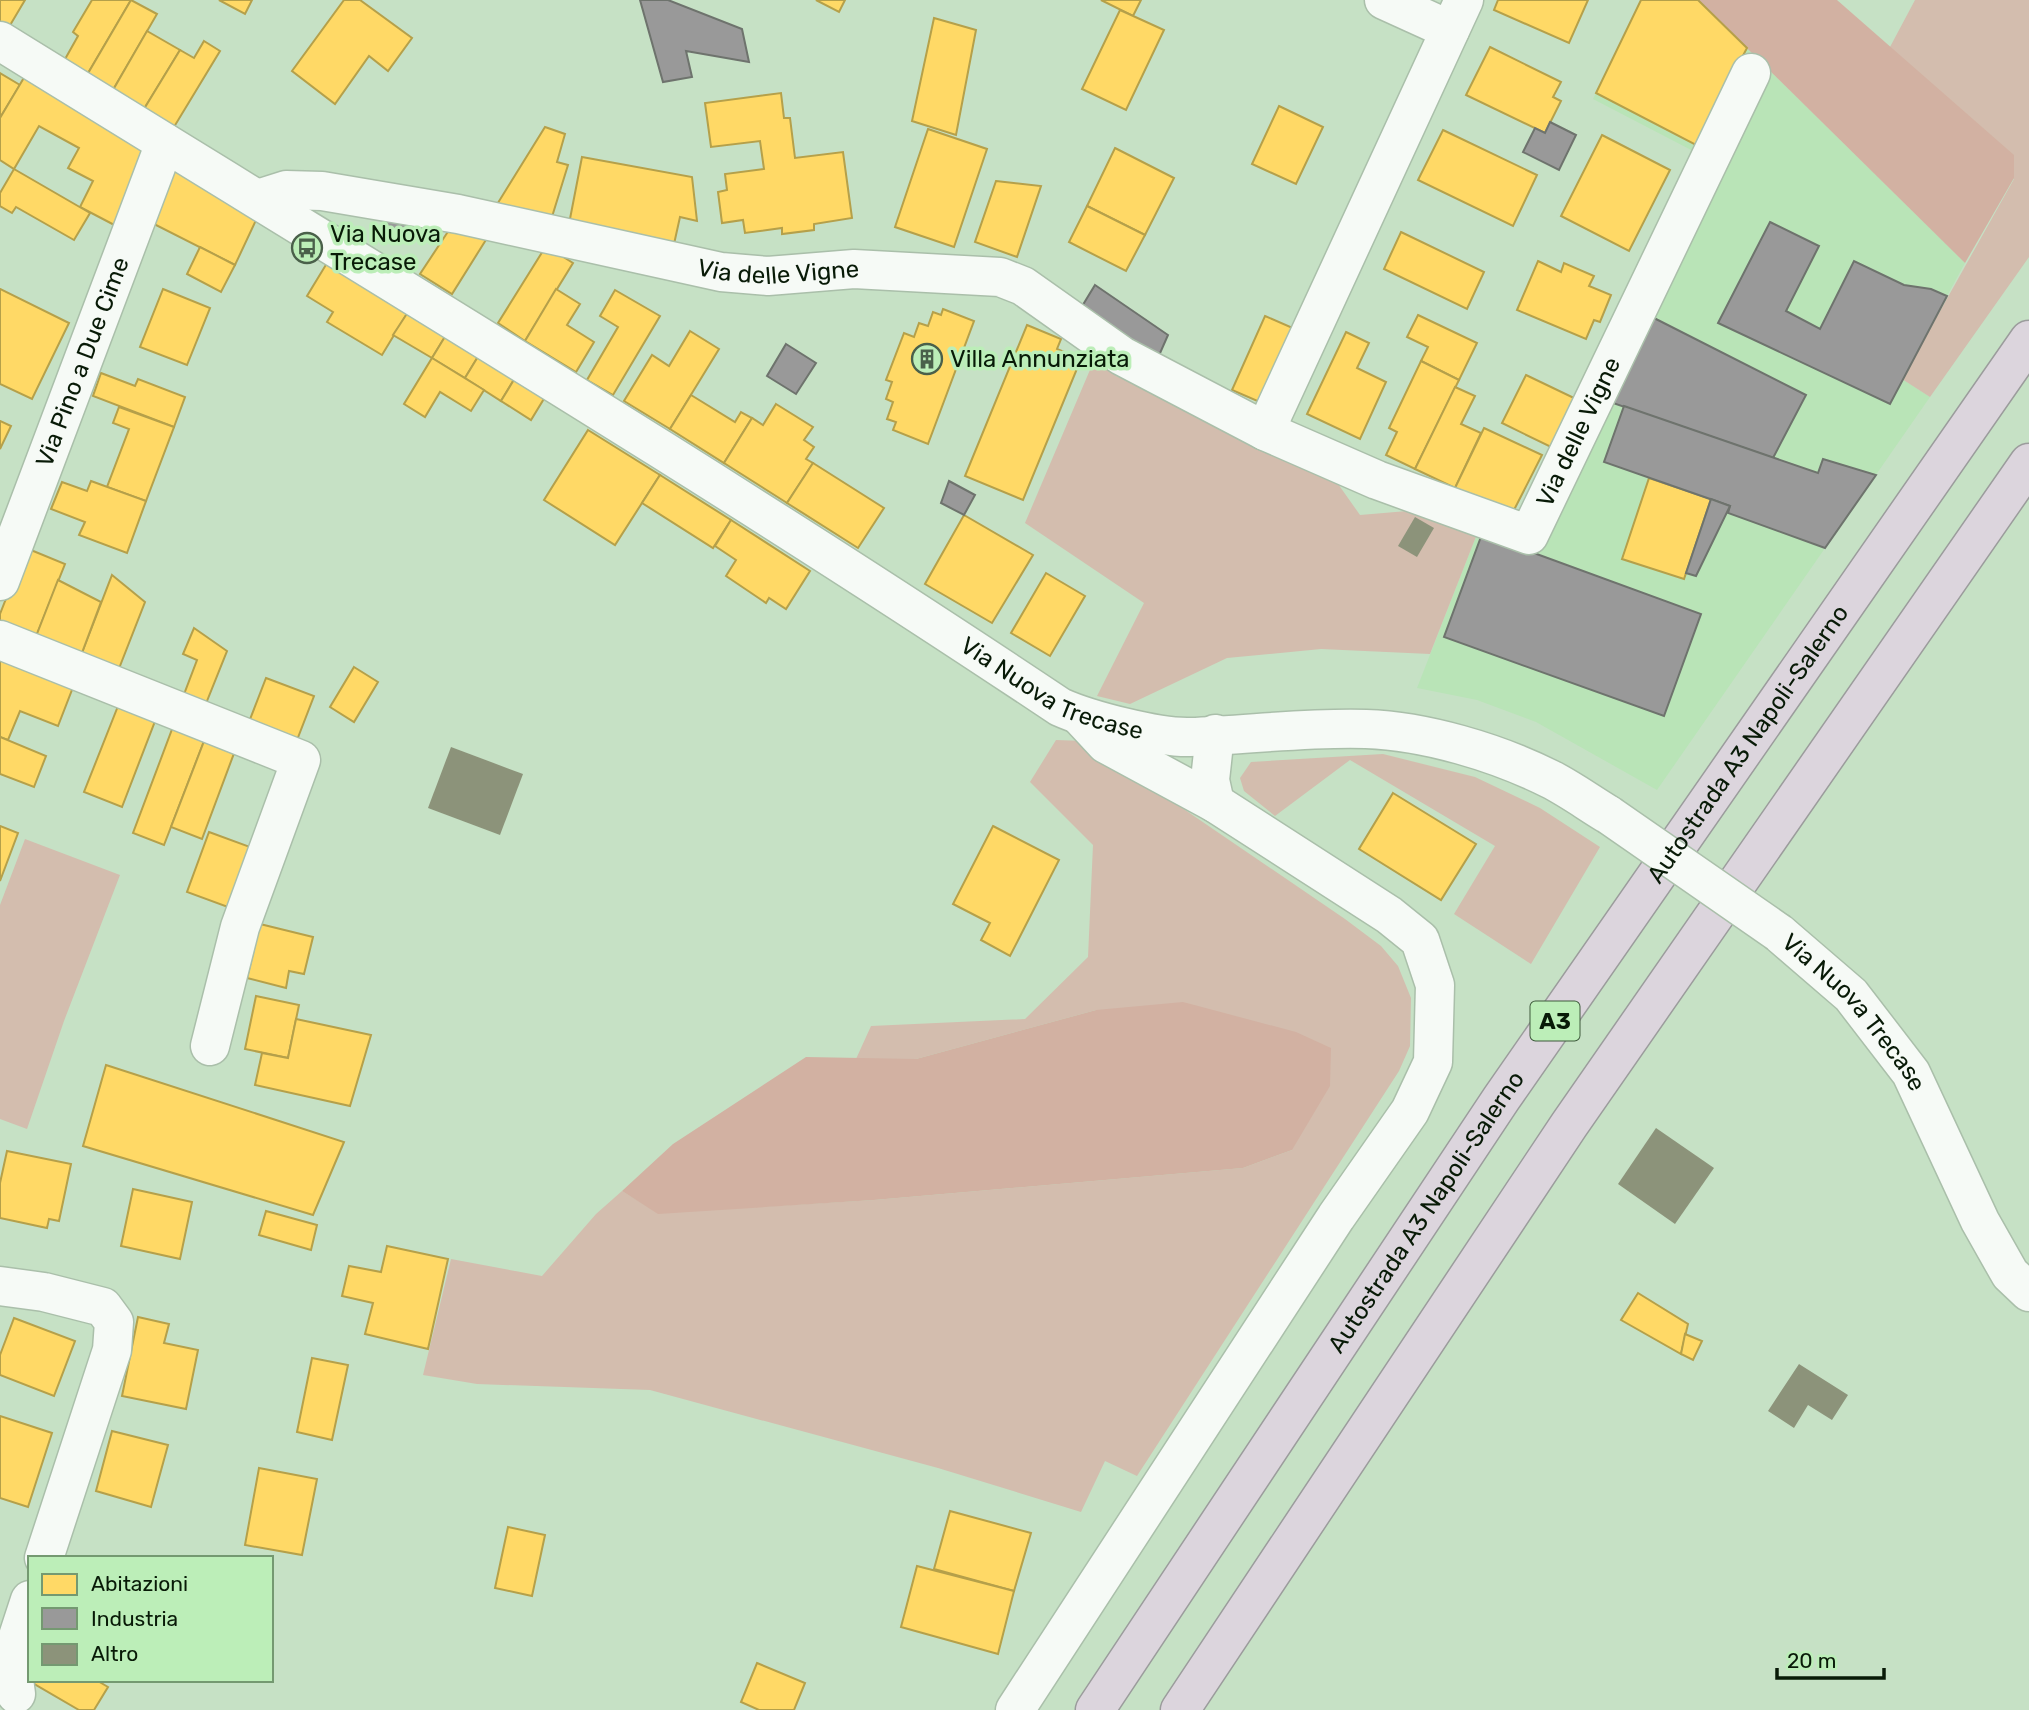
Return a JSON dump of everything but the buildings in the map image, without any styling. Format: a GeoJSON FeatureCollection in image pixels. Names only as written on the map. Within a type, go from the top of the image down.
{"type":"FeatureCollection","features":[{"type":"Feature","properties":{"kind":"highway","name":"Autostrada A3 Napoli-Salerno"},"geometry":{"type":"LineString","coordinates":[[1095,1710],[1493,1110],[2029,340]]}},
{"type":"Feature","properties":{"kind":"highway"},"geometry":{"type":"LineString","coordinates":[[1180,1710],[1577,1114],[2029,463]]}},
{"type":"Feature","properties":{"kind":"street"},"geometry":{"type":"LineString","coordinates":[[1265,431],[1457,15],[1384,0]]}},
{"type":"Feature","properties":{"kind":"street","name":"Via Nuova Trecase"},"geometry":{"type":"LineString","coordinates":[[0,41],[879,586],[1060,707],[1080,716],[1157,733],[1201,735],[1290,729],[1368,729],[1436,738],[1550,779],[1609,815],[1779,933],[1851,995],[1911,1073],[1980,1221],[2010,1274],[2029,1292]]}},
{"type":"Feature","properties":{"kind":"street","name":"Via delle Vigne"},"geometry":{"type":"LineString","coordinates":[[258,199],[286,190],[323,191],[458,214],[721,272],[768,276],[854,269],[1000,277],[1023,286],[1122,356],[1265,431],[1377,480],[1529,535],[1751,73]]}},
{"type":"Feature","properties":{"kind":"street","name":"Via Pino a Due Cime"},"geometry":{"type":"LineString","coordinates":[[0,581],[166,143]]}},
{"type":"Feature","properties":{"kind":"street"},"geometry":{"type":"LineString","coordinates":[[0,640],[300,760],[240,927],[210,1046]]}},
{"type":"Feature","properties":{"kind":"street"},"geometry":{"type":"LineString","coordinates":[[1015,1710],[1336,1217],[1403,1123],[1433,1062],[1435,985],[1420,940],[1389,915],[1200,795],[1106,744],[1080,716]]}},
{"type":"Feature","properties":{"kind":"street"},"geometry":{"type":"LineString","coordinates":[[1200,795],[1210,780],[1201,735]]}},
{"type":"Feature","properties":{"kind":"street"},"geometry":{"type":"LineString","coordinates":[[0,1286],[44,1292],[103,1307],[114,1322],[112,1350],[45,1556]]}},
{"type":"Feature","properties":{"kind":"street"},"geometry":{"type":"LineString","coordinates":[[16,1694],[11,1658],[28,1606]]}},
{"type":"Feature","properties":{"kind":"shaded area"},"geometry":{"type":"Polygon","coordinates":[[[1641,0],[1698,0],[1965,263],[1902,379],[1930,397],[1657,790],[1536,722],[1477,700],[1417,688],[1479,529],[1535,553],[1652,317],[1695,152],[1593,99],[1641,0]]]}},
{"type":"Feature","properties":{"kind":"shaded area"},"geometry":{"type":"Polygon","coordinates":[[[1698,0],[1837,0],[2014,155],[2014,178],[1965,263],[1698,0]]]}},
{"type":"Feature","properties":{"kind":"shaded area"},"geometry":{"type":"Polygon","coordinates":[[[1915,0],[2029,0],[2029,257],[1930,397],[1902,379],[2014,179],[1890,47],[1915,0]]]}},
{"type":"Feature","properties":{"kind":"shaded area"},"geometry":{"type":"Polygon","coordinates":[[[1095,358],[1116,376],[1331,474],[1360,515],[1419,510],[1479,529],[1430,654],[1321,649],[1227,658],[1130,704],[1097,696],[1144,603],[1025,523],[1095,358]]]}},
{"type":"Feature","properties":{"kind":"shaded area"},"geometry":{"type":"Polygon","coordinates":[[[1056,740],[1084,741],[1345,919],[1381,946],[1398,966],[1411,998],[1410,1046],[1399,1071],[1137,1476],[1105,1461],[1081,1512],[938,1468],[650,1390],[477,1384],[423,1375],[451,1259],[542,1276],[596,1214],[622,1191],[658,1213],[874,1200],[1243,1168],[1292,1150],[1096,1010],[916,1059],[856,1059],[871,1026],[1025,1019],[1088,957],[1093,845],[1030,782],[1056,740]]]}},
{"type":"Feature","properties":{"kind":"shaded area"},"geometry":{"type":"Polygon","coordinates":[[[1383,754],[1475,777],[1540,808],[1600,847],[1531,964],[1454,914],[1495,846],[1350,760],[1275,816],[1244,791],[1240,778],[1251,762],[1383,754]]]}},
{"type":"Feature","properties":{"kind":"shaded area"},"geometry":{"type":"Polygon","coordinates":[[[25,839],[120,875],[64,1021],[27,1129],[0,1119],[0,905],[25,839]]]}},
{"type":"Feature","properties":{"kind":"shaded area"},"geometry":{"type":"Polygon","coordinates":[[[1183,1002],[1296,1032],[1331,1048],[1330,1086],[1292,1150],[1243,1168],[874,1200],[658,1214],[622,1191],[673,1144],[806,1057],[916,1059],[1096,1010],[1183,1002]]]}},
{"type":"Feature","properties":{"kind":"place","name":"Via Nuova Trecase"},"geometry":{"type":"Point","coordinates":[307,248]}},
{"type":"Feature","properties":{"kind":"place","name":"Villa Annunziata"},"geometry":{"type":"Point","coordinates":[927,359]}}]}
